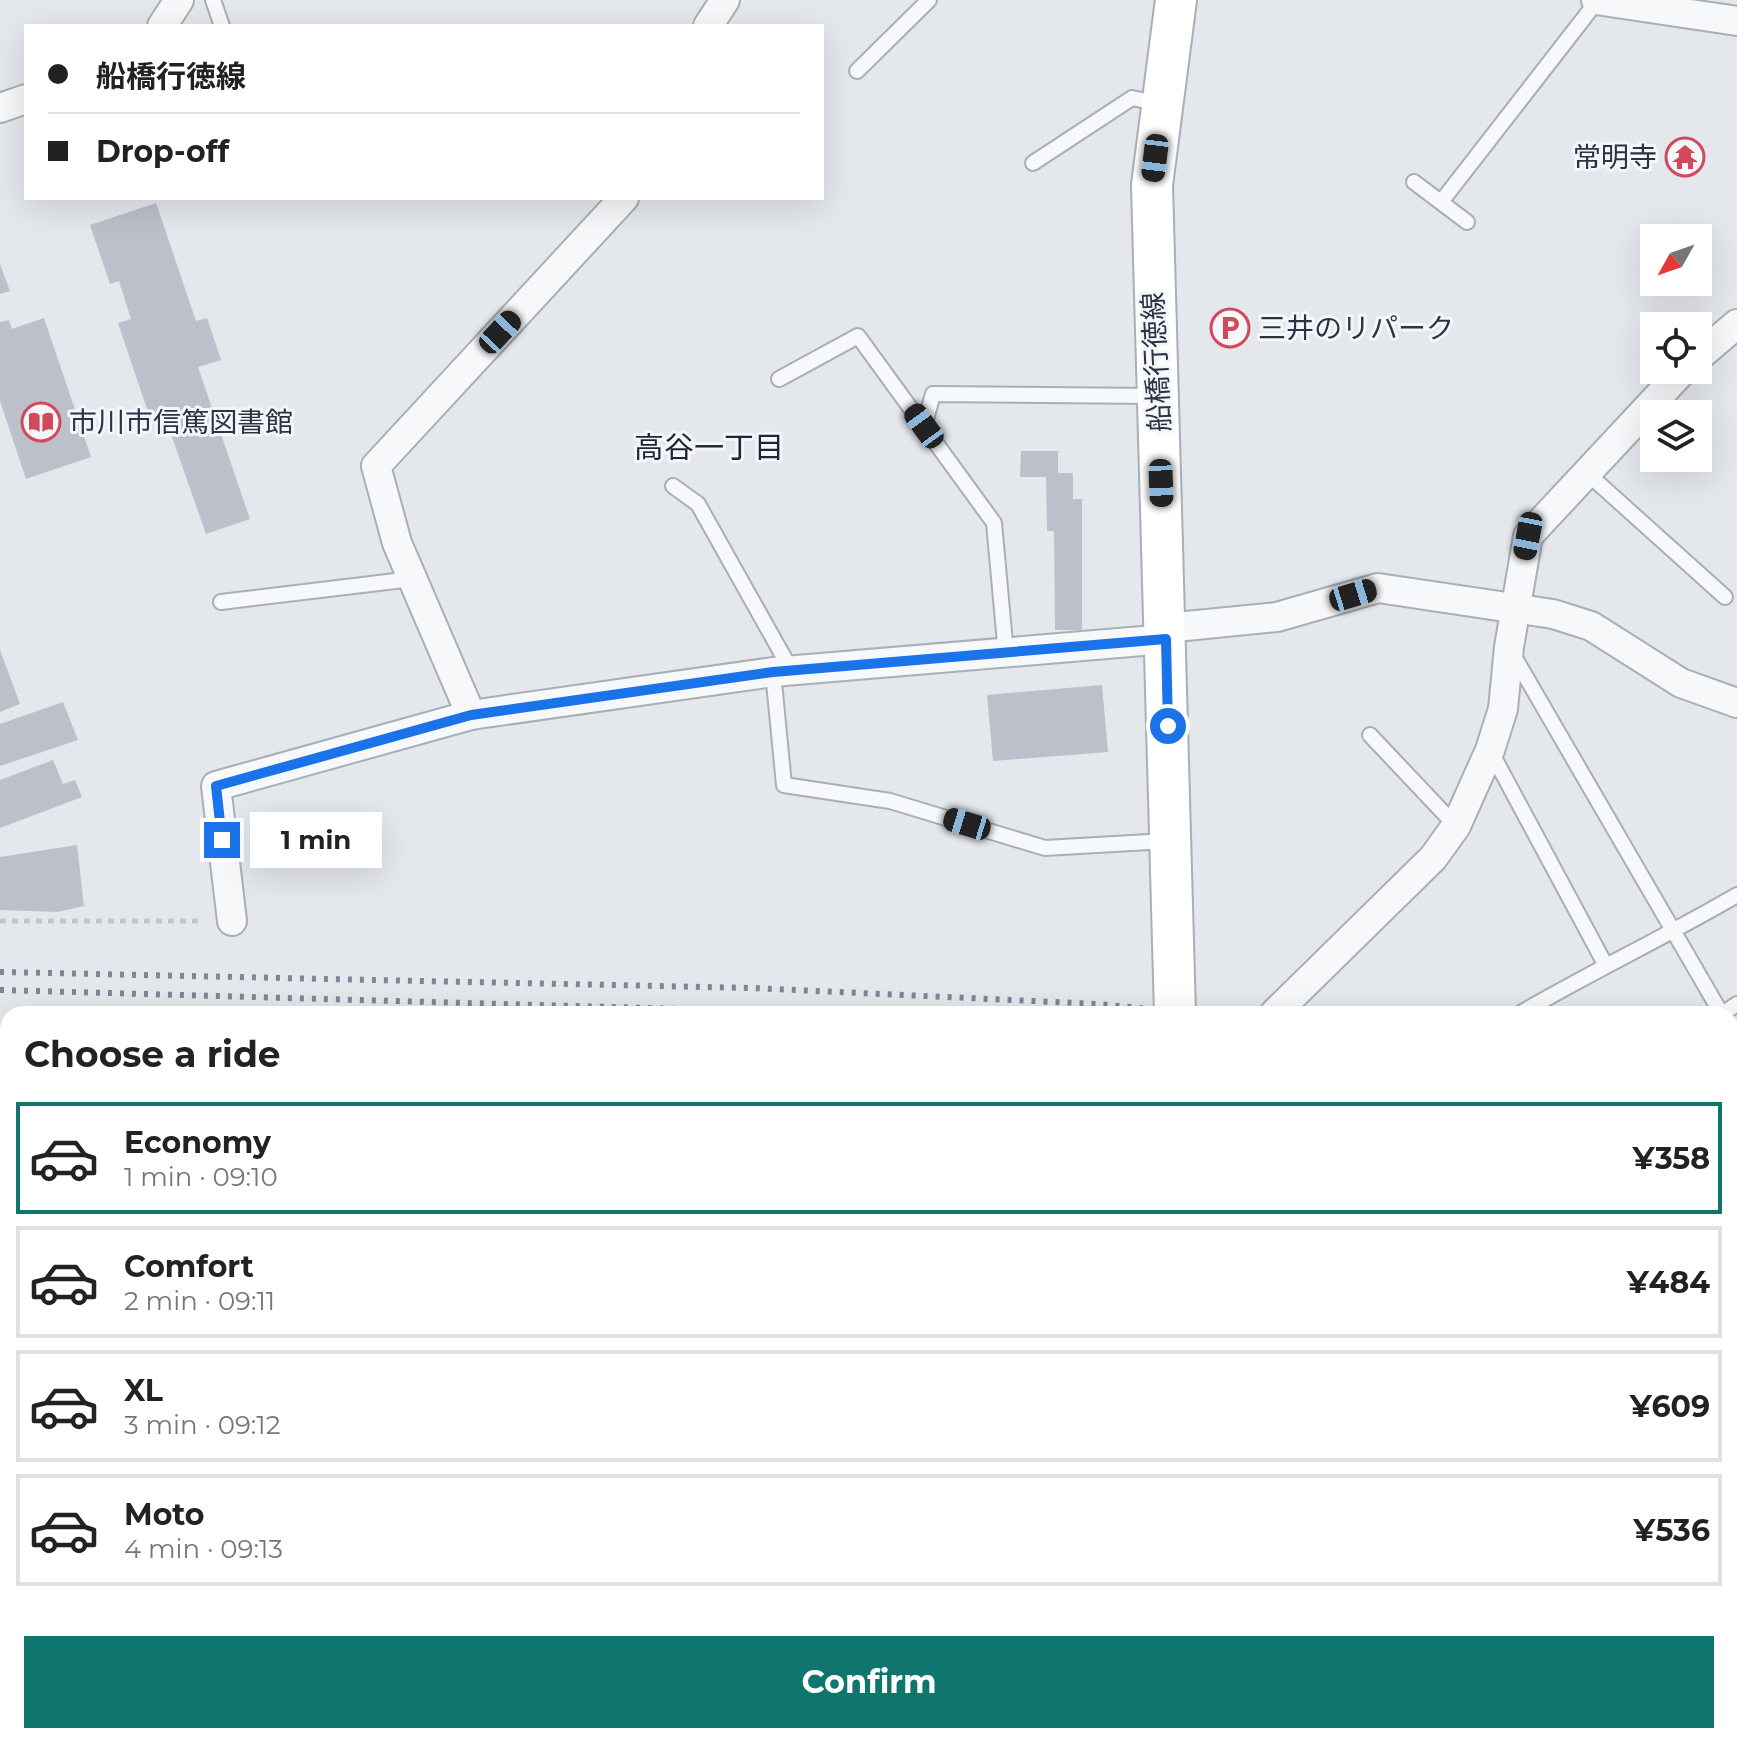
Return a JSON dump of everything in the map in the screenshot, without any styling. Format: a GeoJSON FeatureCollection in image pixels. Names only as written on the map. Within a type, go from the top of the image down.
{"type":"FeatureCollection","features":[{"type":"Feature","properties":{"kind":"main road","name":"船橋行徳線"},"geometry":{"type":"LineString","coordinates":[[1175,1006],[1159,396],[1152,299],[1152,185],[1176,0]]}},
{"type":"Feature","properties":{"kind":"street"},"geometry":{"type":"LineString","coordinates":[[163,24],[179,0]]}},
{"type":"Feature","properties":{"kind":"street"},"geometry":{"type":"LineString","coordinates":[[709,24],[725,0]]}},
{"type":"Feature","properties":{"kind":"street"},"geometry":{"type":"LineString","coordinates":[[1597,0],[1737,21]]}},
{"type":"Feature","properties":{"kind":"street"},"geometry":{"type":"LineString","coordinates":[[0,108],[24,100]]}},
{"type":"Feature","properties":{"kind":"street"},"geometry":{"type":"LineString","coordinates":[[471,715],[397,543],[376,466],[622,200]]}},
{"type":"Feature","properties":{"kind":"street"},"geometry":{"type":"LineString","coordinates":[[1712,345],[1737,324]]}},
{"type":"Feature","properties":{"kind":"street"},"geometry":{"type":"LineString","coordinates":[[1282,1006],[1433,858],[1456,826],[1490,750],[1503,709],[1514,609],[1528,536],[1670,384]]}},
{"type":"Feature","properties":{"kind":"street"},"geometry":{"type":"LineString","coordinates":[[232,921],[216,786],[471,715],[782,671],[1006,655],[1166,634],[1277,617],[1378,588],[1553,614],[1591,626],[1681,683],[1737,703]]}},
{"type":"Feature","properties":{"kind":"lane"},"geometry":{"type":"LineString","coordinates":[[213,0],[221,24]]}},
{"type":"Feature","properties":{"kind":"lane"},"geometry":{"type":"LineString","coordinates":[[857,71],[929,0]]}},
{"type":"Feature","properties":{"kind":"lane"},"geometry":{"type":"LineString","coordinates":[[1441,202],[1597,0]]}},
{"type":"Feature","properties":{"kind":"lane"},"geometry":{"type":"LineString","coordinates":[[1033,163],[1132,98],[1162,104]]}},
{"type":"Feature","properties":{"kind":"lane"},"geometry":{"type":"LineString","coordinates":[[1414,182],[1467,222]]}},
{"type":"Feature","properties":{"kind":"lane"},"geometry":{"type":"LineString","coordinates":[[779,379],[858,336],[994,523],[1006,655]]}},
{"type":"Feature","properties":{"kind":"lane"},"geometry":{"type":"LineString","coordinates":[[924,426],[933,394],[1159,396]]}},
{"type":"Feature","properties":{"kind":"lane"},"geometry":{"type":"LineString","coordinates":[[1587,473],[1725,597]]}},
{"type":"Feature","properties":{"kind":"lane"},"geometry":{"type":"LineString","coordinates":[[673,486],[698,504],[782,671],[784,785],[890,801],[1045,848],[1171,841]]}},
{"type":"Feature","properties":{"kind":"lane"},"geometry":{"type":"LineString","coordinates":[[221,602],[412,579]]}},
{"type":"Feature","properties":{"kind":"lane"},"geometry":{"type":"LineString","coordinates":[[1509,647],[1718,1006]]}},
{"type":"Feature","properties":{"kind":"lane"},"geometry":{"type":"LineString","coordinates":[[1370,735],[1456,826]]}},
{"type":"Feature","properties":{"kind":"lane"},"geometry":{"type":"LineString","coordinates":[[1490,750],[1605,964]]}},
{"type":"Feature","properties":{"kind":"lane"},"geometry":{"type":"LineString","coordinates":[[1533,1006],[1605,964],[1675,931],[1737,895]]}},
{"type":"Feature","properties":{"kind":"path"},"geometry":{"type":"LineString","coordinates":[[0,921],[232,921]]}},
{"type":"Feature","properties":{"kind":"building"},"geometry":{"type":"Polygon","coordinates":[[[156,203],[196,321],[207,318],[221,360],[198,367],[250,519],[206,534],[165,417],[151,421],[118,323],[131,319],[119,281],[110,284],[90,225],[156,203]]]}},
{"type":"Feature","properties":{"kind":"building"},"geometry":{"type":"Polygon","coordinates":[[[0,264],[10,291],[0,294],[0,264]]]}},
{"type":"Feature","properties":{"kind":"building"},"geometry":{"type":"Polygon","coordinates":[[[44,318],[91,457],[26,479],[0,401],[0,322],[9,320],[12,329],[44,318]]]}},
{"type":"Feature","properties":{"kind":"building"},"geometry":{"type":"Polygon","coordinates":[[[1021,451],[1058,451],[1058,473],[1073,473],[1073,499],[1082,499],[1082,630],[1055,630],[1054,531],[1047,531],[1046,477],[1020,477],[1021,451]]]}},
{"type":"Feature","properties":{"kind":"building"},"geometry":{"type":"Polygon","coordinates":[[[0,650],[20,704],[0,712],[0,650]]]}},
{"type":"Feature","properties":{"kind":"building"},"geometry":{"type":"Polygon","coordinates":[[[1102,685],[1108,752],[993,761],[987,695],[1102,685]]]}},
{"type":"Feature","properties":{"kind":"building"},"geometry":{"type":"Polygon","coordinates":[[[63,702],[78,740],[0,766],[0,724],[63,702]]]}},
{"type":"Feature","properties":{"kind":"building"},"geometry":{"type":"Polygon","coordinates":[[[53,760],[63,784],[75,780],[82,797],[0,828],[0,780],[53,760]]]}},
{"type":"Feature","properties":{"kind":"building"},"geometry":{"type":"Polygon","coordinates":[[[77,845],[84,906],[57,912],[0,910],[0,857],[77,845]]]}},
{"type":"Feature","properties":{"kind":"railway"},"geometry":{"type":"LineString","coordinates":[[0,972],[752,988],[1119,1006]]}},
{"type":"Feature","properties":{"kind":"railway"},"geometry":{"type":"LineString","coordinates":[[0,990],[575,1006]]}},
{"type":"Feature","properties":{"kind":"place","name":"常明寺"},"geometry":{"type":"Point","coordinates":[1685,157]}},
{"type":"Feature","properties":{"kind":"place","name":"三井のリパーク"},"geometry":{"type":"Point","coordinates":[1230,328]}},
{"type":"Feature","properties":{"kind":"place","name":"市川市信篤図書館"},"geometry":{"type":"Point","coordinates":[41,422]}},
{"type":"Feature","properties":{"kind":"district","name":"高谷一丁目"},"geometry":{"type":"Point","coordinates":[709,447]}},
{"type":"Feature","properties":{"kind":"route"},"geometry":{"type":"LineString","coordinates":[[222,840],[216,786],[471,715],[773,672],[1006,655],[1166,639],[1168,726]]}}]}
